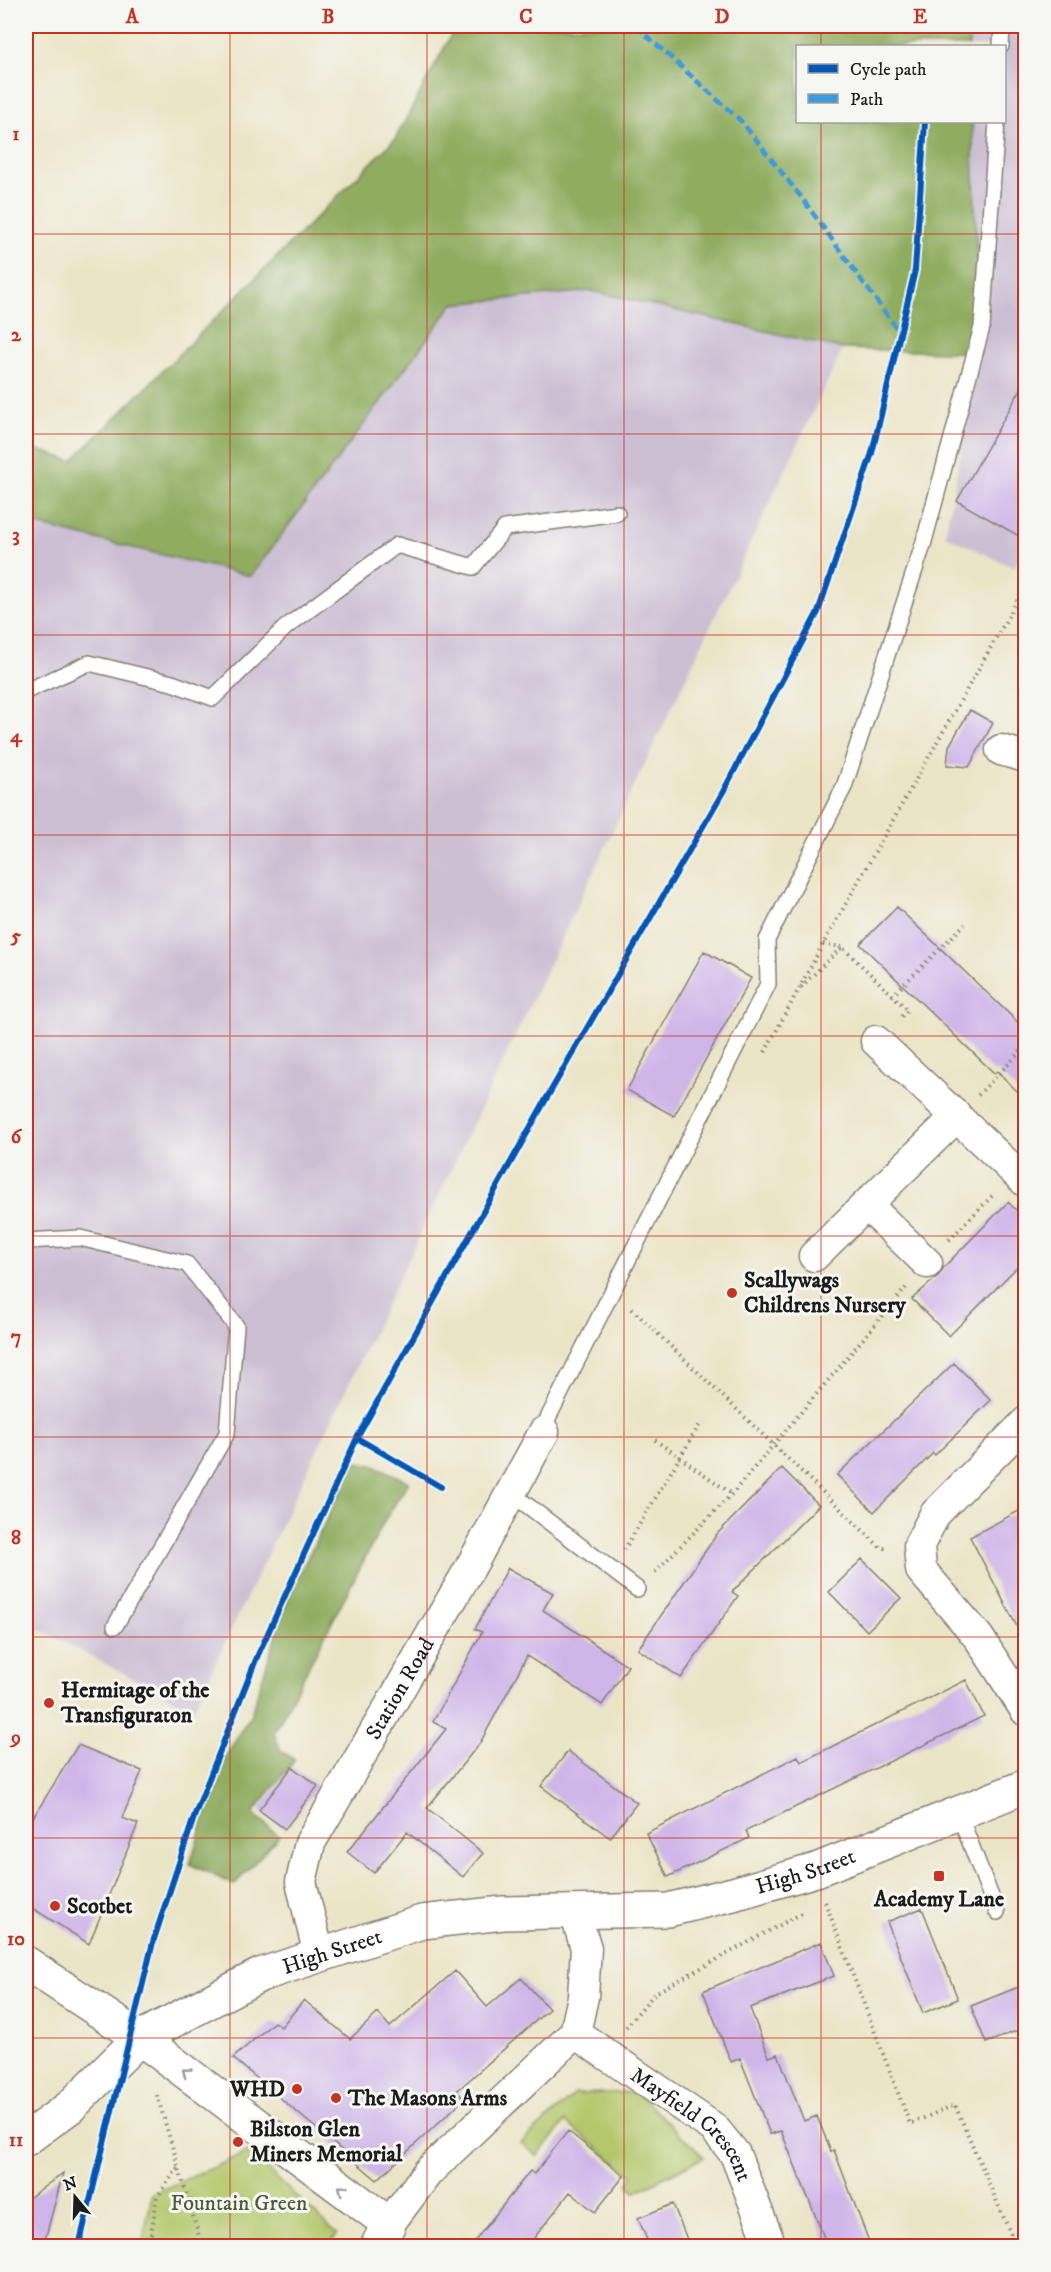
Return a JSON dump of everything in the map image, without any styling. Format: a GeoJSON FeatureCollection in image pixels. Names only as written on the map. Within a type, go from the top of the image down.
{"type":"FeatureCollection","features":[{"type":"Feature","properties":{"kind":"main road","name":"High Street"},"geometry":{"type":"LineString","coordinates":[[26,2139],[70,2107],[140,2038],[260,1975],[422,1922],[503,1913],[668,1910],[733,1894],[816,1870],[1026,1786]]}},
{"type":"Feature","properties":{"kind":"main road"},"geometry":{"type":"LineString","coordinates":[[26,1963],[140,2038],[383,2235]]}},
{"type":"Feature","properties":{"kind":"street"},"geometry":{"type":"LineString","coordinates":[[876,1041],[1020,1177]]}},
{"type":"Feature","properties":{"kind":"street"},"geometry":{"type":"LineString","coordinates":[[814,1256],[957,1116]]}},
{"type":"Feature","properties":{"kind":"street"},"geometry":{"type":"LineString","coordinates":[[867,1205],[927,1263]]}},
{"type":"Feature","properties":{"kind":"street"},"geometry":{"type":"LineString","coordinates":[[1026,1422],[935,1514],[919,1545],[921,1570],[979,1638],[1026,1711]]}},
{"type":"Feature","properties":{"kind":"street","name":"Station Road"},"geometry":{"type":"LineString","coordinates":[[318,1955],[301,1882],[310,1843],[544,1432]]}},
{"type":"Feature","properties":{"kind":"street"},"geometry":{"type":"LineString","coordinates":[[383,2235],[428,2172],[575,2033],[584,1997],[586,1948],[575,1912]]}},
{"type":"Feature","properties":{"kind":"street","name":"Mayfield Crescent"},"geometry":{"type":"LineString","coordinates":[[575,2033],[714,2128],[735,2154],[771,2247]]}},
{"type":"Feature","properties":{"kind":"lane"},"geometry":{"type":"LineString","coordinates":[[1001,45],[1002,26]]}},
{"type":"Feature","properties":{"kind":"lane"},"geometry":{"type":"LineString","coordinates":[[544,1432],[548,1418],[768,984],[767,940],[844,787],[923,545],[982,327],[997,123]]}},
{"type":"Feature","properties":{"kind":"lane"},"geometry":{"type":"LineString","coordinates":[[26,692],[88,663],[172,682],[213,698],[286,627],[397,545],[473,567],[505,528],[617,513]]}},
{"type":"Feature","properties":{"kind":"lane"},"geometry":{"type":"LineString","coordinates":[[26,1241],[80,1238],[187,1264],[236,1326],[227,1433],[115,1626]]}},
{"type":"Feature","properties":{"kind":"lane"},"geometry":{"type":"LineString","coordinates":[[511,1493],[637,1589]]}},
{"type":"Feature","properties":{"kind":"lane"},"geometry":{"type":"LineString","coordinates":[[958,1814],[997,1912]]}},
{"type":"Feature","properties":{"kind":"path"},"geometry":{"type":"LineString","coordinates":[[876,1041],[908,1010],[842,947],[823,944],[1026,585]]}},
{"type":"Feature","properties":{"kind":"path"},"geometry":{"type":"LineString","coordinates":[[892,996],[965,924]]}},
{"type":"Feature","properties":{"kind":"path"},"geometry":{"type":"LineString","coordinates":[[799,990],[842,947]]}},
{"type":"Feature","properties":{"kind":"path"},"geometry":{"type":"LineString","coordinates":[[957,1116],[1026,1046]]}},
{"type":"Feature","properties":{"kind":"path"},"geometry":{"type":"LineString","coordinates":[[637,1589],[732,1494],[927,1263],[1020,1177]]}},
{"type":"Feature","properties":{"kind":"path"},"geometry":{"type":"LineString","coordinates":[[629,1307],[881,1548],[919,1545]]}},
{"type":"Feature","properties":{"kind":"path"},"geometry":{"type":"LineString","coordinates":[[612,1570],[700,1424]]}},
{"type":"Feature","properties":{"kind":"path"},"geometry":{"type":"LineString","coordinates":[[655,1440],[732,1494]]}},
{"type":"Feature","properties":{"kind":"path"},"geometry":{"type":"LineString","coordinates":[[815,1906],[825,1900],[910,2124],[955,2105],[1016,2247]]}},
{"type":"Feature","properties":{"kind":"path"},"geometry":{"type":"LineString","coordinates":[[604,2053],[655,1993],[805,1911]]}},
{"type":"Feature","properties":{"kind":"path"},"geometry":{"type":"LineString","coordinates":[[156,2091],[202,2247]]}},
{"type":"Feature","properties":{"kind":"path"},"geometry":{"type":"LineString","coordinates":[[149,2247],[157,2197],[179,2166]]}},
{"type":"Feature","properties":{"kind":"shaded area"},"geometry":{"type":"Polygon","coordinates":[[[969,26],[1025,26],[1025,550],[1014,568],[945,535],[980,353],[972,123],[1006,123],[1006,45],[969,45],[969,26]]]}},
{"type":"Feature","properties":{"kind":"shaded area"},"geometry":{"type":"Polygon","coordinates":[[[592,291],[843,349],[193,1710],[26,1622],[26,526],[28,523],[251,576],[453,304],[592,291]]]}},
{"type":"Feature","properties":{"kind":"green space"},"geometry":{"type":"Polygon","coordinates":[[[456,26],[969,26],[969,45],[796,45],[796,123],[972,123],[980,353],[843,349],[592,291],[453,304],[251,576],[29,523],[26,526],[26,446],[72,461],[395,139],[456,26]]]}},
{"type":"Feature","properties":{"kind":"green space"},"geometry":{"type":"Polygon","coordinates":[[[355,1462],[374,1465],[409,1482],[386,1518],[274,1733],[281,1751],[295,1760],[253,1813],[279,1836],[234,1885],[190,1864],[220,1766],[251,1714],[288,1597],[355,1462]]]}},
{"type":"Feature","properties":{"kind":"green space"},"geometry":{"type":"Polygon","coordinates":[[[636,2092],[704,2157],[635,2192],[628,2184],[632,2175],[565,2122],[537,2156],[521,2143],[575,2094],[636,2092]]]}},
{"type":"Feature","properties":{"kind":"green space","name":"Fountain Green"},"geometry":{"type":"Polygon","coordinates":[[[248,2152],[337,2234],[329,2246],[142,2246],[152,2194],[248,2152]]]}},
{"type":"Feature","properties":{"kind":"building"},"geometry":{"type":"Polygon","coordinates":[[[1026,380],[1026,540],[957,501],[1026,380]]]}},
{"type":"Feature","properties":{"kind":"building"},"geometry":{"type":"Polygon","coordinates":[[[970,710],[993,723],[969,767],[947,765],[949,746],[970,710]]]}},
{"type":"Feature","properties":{"kind":"building"},"geometry":{"type":"Polygon","coordinates":[[[897,907],[1026,1030],[1026,1100],[997,1071],[994,1073],[860,944],[897,907]]]}},
{"type":"Feature","properties":{"kind":"building"},"geometry":{"type":"Polygon","coordinates":[[[704,951],[751,978],[674,1116],[627,1090],[704,951]]]}},
{"type":"Feature","properties":{"kind":"building"},"geometry":{"type":"Polygon","coordinates":[[[1008,1202],[1026,1220],[1026,1258],[949,1336],[912,1299],[939,1275],[944,1267],[1008,1202]]]}},
{"type":"Feature","properties":{"kind":"building"},"geometry":{"type":"Polygon","coordinates":[[[954,1363],[991,1400],[935,1455],[933,1453],[874,1512],[837,1475],[954,1363]]]}},
{"type":"Feature","properties":{"kind":"building"},"geometry":{"type":"Polygon","coordinates":[[[782,1468],[819,1505],[732,1592],[738,1596],[681,1678],[638,1649],[717,1534],[782,1468]]]}},
{"type":"Feature","properties":{"kind":"building"},"geometry":{"type":"Polygon","coordinates":[[[1026,1507],[1026,1644],[970,1537],[1026,1507]]]}},
{"type":"Feature","properties":{"kind":"building"},"geometry":{"type":"Polygon","coordinates":[[[862,1559],[901,1598],[867,1631],[829,1592],[862,1559]]]}},
{"type":"Feature","properties":{"kind":"building"},"geometry":{"type":"Polygon","coordinates":[[[508,1568],[553,1593],[543,1610],[628,1666],[602,1705],[527,1656],[480,1743],[427,1808],[483,1853],[463,1877],[407,1832],[374,1873],[347,1852],[446,1729],[433,1722],[482,1632],[475,1629],[508,1568]]]}},
{"type":"Feature","properties":{"kind":"building"},"geometry":{"type":"Polygon","coordinates":[[[966,1680],[984,1716],[746,1831],[749,1838],[668,1877],[646,1833],[798,1756],[801,1762],[966,1680]]]}},
{"type":"Feature","properties":{"kind":"building"},"geometry":{"type":"Polygon","coordinates":[[[78,1745],[142,1771],[122,1818],[138,1824],[89,1944],[26,1904],[26,1829],[78,1745]]]}},
{"type":"Feature","properties":{"kind":"building"},"geometry":{"type":"Polygon","coordinates":[[[568,1751],[637,1803],[610,1838],[541,1786],[568,1751]]]}},
{"type":"Feature","properties":{"kind":"building"},"geometry":{"type":"Polygon","coordinates":[[[292,1767],[318,1786],[285,1829],[259,1810],[292,1767]]]}},
{"type":"Feature","properties":{"kind":"building"},"geometry":{"type":"Polygon","coordinates":[[[922,1908],[958,1999],[923,2013],[887,1922],[922,1908]]]}},
{"type":"Feature","properties":{"kind":"building"},"geometry":{"type":"Polygon","coordinates":[[[821,1942],[834,1976],[750,2008],[769,2057],[778,2054],[804,2121],[817,2116],[831,2152],[834,2150],[871,2247],[828,2247],[781,2131],[770,2134],[740,2058],[731,2062],[703,1991],[821,1942]]]}},
{"type":"Feature","properties":{"kind":"building"},"geometry":{"type":"Polygon","coordinates":[[[455,1971],[487,2007],[521,1978],[549,2009],[457,2091],[464,2099],[377,2180],[233,2058],[274,2022],[281,2027],[304,2000],[350,2039],[378,2013],[390,2027],[455,1971]]]}},
{"type":"Feature","properties":{"kind":"building"},"geometry":{"type":"Polygon","coordinates":[[[1026,1984],[1026,2027],[986,2043],[971,2006],[1026,1984]]]}},
{"type":"Feature","properties":{"kind":"building"},"geometry":{"type":"Polygon","coordinates":[[[568,2131],[624,2176],[595,2212],[570,2192],[527,2247],[470,2247],[530,2171],[534,2174],[568,2131]]]}},
{"type":"Feature","properties":{"kind":"building"},"geometry":{"type":"Polygon","coordinates":[[[63,2173],[43,2247],[26,2247],[26,2200],[63,2173]]]}},
{"type":"Feature","properties":{"kind":"building"},"geometry":{"type":"Polygon","coordinates":[[[673,2204],[690,2247],[650,2247],[638,2218],[673,2204]]]}},
{"type":"Feature","properties":{"kind":"marked path"},"geometry":{"type":"LineString","coordinates":[[636,26],[741,121],[801,197],[900,333]]}},
{"type":"Feature","properties":{"kind":"cycle path"},"geometry":{"type":"LineString","coordinates":[[79,2246],[153,1942],[195,1814],[257,1657],[357,1438],[545,1101],[724,790],[818,612],[872,453],[915,270],[925,123]]}},
{"type":"Feature","properties":{"kind":"cycle path"},"geometry":{"type":"LineString","coordinates":[[357,1438],[441,1487]]}},
{"type":"Feature","properties":{"kind":"place","name":"Scallywags Childrens Nursery"},"geometry":{"type":"Point","coordinates":[732,1293]}},
{"type":"Feature","properties":{"kind":"place","name":"Hermitage of the Transfiguraton"},"geometry":{"type":"Point","coordinates":[49,1703]}},
{"type":"Feature","properties":{"kind":"place","name":"Academy Lane"},"geometry":{"type":"Point","coordinates":[939,1876]}},
{"type":"Feature","properties":{"kind":"place","name":"Scotbet"},"geometry":{"type":"Point","coordinates":[55,1906]}},
{"type":"Feature","properties":{"kind":"place","name":"WHD"},"geometry":{"type":"Point","coordinates":[297,2089]}},
{"type":"Feature","properties":{"kind":"place","name":"The Masons Arms"},"geometry":{"type":"Point","coordinates":[336,2098]}},
{"type":"Feature","properties":{"kind":"place","name":"Bilston Glen Miners Memorial"},"geometry":{"type":"Point","coordinates":[238,2142]}}]}
